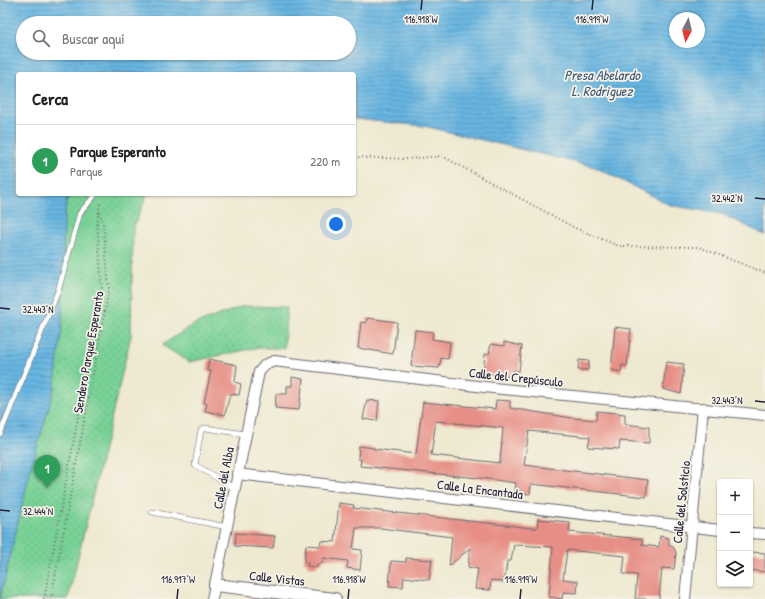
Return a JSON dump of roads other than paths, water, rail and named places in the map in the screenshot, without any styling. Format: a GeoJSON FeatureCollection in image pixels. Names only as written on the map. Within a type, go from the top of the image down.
{"type":"FeatureCollection","features":[{"type":"Feature","properties":{"kind":"street","name":"Calle del Crepúsculo"},"geometry":{"type":"LineString","coordinates":[[265,365],[274,361],[492,388],[765,414]]}},
{"type":"Feature","properties":{"kind":"street","name":"Calle del Alba"},"geometry":{"type":"LineString","coordinates":[[212,599],[259,372],[265,365]]}},
{"type":"Feature","properties":{"kind":"street","name":"Calle del Solsticio"},"geometry":{"type":"LineString","coordinates":[[685,599],[704,408]]}},
{"type":"Feature","properties":{"kind":"street","name":"Calle La Encantada"},"geometry":{"type":"LineString","coordinates":[[237,474],[717,530]]}},
{"type":"Feature","properties":{"kind":"street"},"geometry":{"type":"LineString","coordinates":[[753,533],[765,534]]}},
{"type":"Feature","properties":{"kind":"street","name":"Calle Vistas"},"geometry":{"type":"LineString","coordinates":[[215,585],[336,599]]}},
{"type":"Feature","properties":{"kind":"lane"},"geometry":{"type":"LineString","coordinates":[[0,434],[58,291],[80,213],[94,196]]}},
{"type":"Feature","properties":{"kind":"lane"},"geometry":{"type":"LineString","coordinates":[[234,488],[196,465],[201,430],[205,428],[245,434]]}},
{"type":"Feature","properties":{"kind":"lane"},"geometry":{"type":"LineString","coordinates":[[152,512],[227,527]]}},
{"type":"Feature","properties":{"kind":"water","name":"Presa Abelardo L. Rodriguez"},"geometry":{"type":"Polygon","coordinates":[[[0,0],[765,0],[765,235],[722,214],[670,205],[595,167],[424,126],[356,119],[356,72],[16,72],[16,196],[68,196],[64,217],[62,328],[54,390],[32,464],[0,599],[0,0]]]}},
{"type":"Feature","properties":{"kind":"place","name":"Parque Esperanto"},"geometry":{"type":"Point","coordinates":[47,488]}}]}
